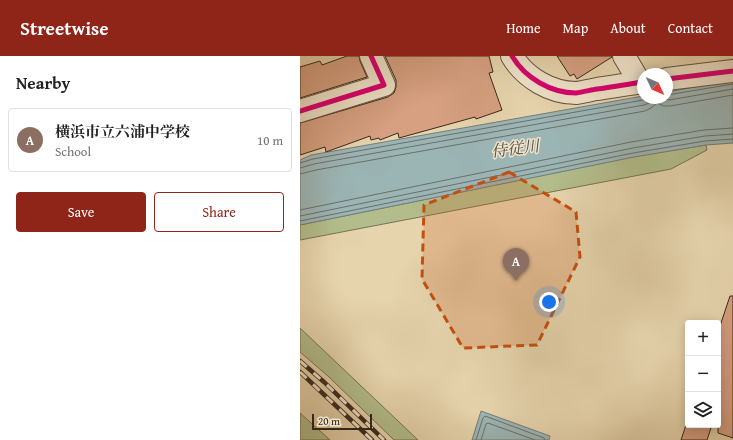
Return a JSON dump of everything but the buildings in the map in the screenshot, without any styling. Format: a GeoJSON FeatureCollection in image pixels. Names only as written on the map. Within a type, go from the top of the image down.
{"type":"FeatureCollection","features":[{"type":"Feature","properties":{"kind":"street"},"geometry":{"type":"LineString","coordinates":[[300,111],[384,86],[372,56]]}},
{"type":"Feature","properties":{"kind":"street"},"geometry":{"type":"LineString","coordinates":[[512,56],[531,78],[547,87],[561,91],[577,93],[637,83]]}},
{"type":"Feature","properties":{"kind":"street"},"geometry":{"type":"LineString","coordinates":[[624,56],[637,76]]}},
{"type":"Feature","properties":{"kind":"street"},"geometry":{"type":"LineString","coordinates":[[673,78],[733,71]]}},
{"type":"Feature","properties":{"kind":"highlighted area"},"geometry":{"type":"Polygon","coordinates":[[[509,172],[576,212],[580,257],[537,345],[463,348],[422,279],[424,205],[509,172]]]}},
{"type":"Feature","properties":{"kind":"green space"},"geometry":{"type":"Polygon","coordinates":[[[706,145],[707,150],[671,169],[300,240],[300,225],[637,156],[706,145]]]}},
{"type":"Feature","properties":{"kind":"green space"},"geometry":{"type":"Polygon","coordinates":[[[300,328],[418,440],[394,440],[329,377],[300,352],[300,328]]]}},
{"type":"Feature","properties":{"kind":"green space"},"geometry":{"type":"Polygon","coordinates":[[[300,413],[330,440],[300,440],[300,413]]]}},
{"type":"Feature","properties":{"kind":"water","name":"侍従川"},"geometry":{"type":"Polygon","coordinates":[[[733,80],[733,143],[706,145],[634,157],[300,225],[300,160],[311,155],[637,97],[637,104],[673,104],[673,91],[733,80]]]}},
{"type":"Feature","properties":{"kind":"water"},"geometry":{"type":"Polygon","coordinates":[[[481,411],[550,436],[549,440],[472,440],[481,411]]]}},
{"type":"Feature","properties":{"kind":"railway"},"geometry":{"type":"LineString","coordinates":[[300,361],[384,440]]}},
{"type":"Feature","properties":{"kind":"railway"},"geometry":{"type":"LineString","coordinates":[[300,372],[372,440]]}},
{"type":"Feature","properties":{"kind":"cycle path"},"geometry":{"type":"LineString","coordinates":[[300,111],[384,85],[371,56]]}},
{"type":"Feature","properties":{"kind":"cycle path"},"geometry":{"type":"LineString","coordinates":[[512,56],[517,64],[531,77],[540,83],[557,90],[576,93],[637,83]]}},
{"type":"Feature","properties":{"kind":"cycle path"},"geometry":{"type":"LineString","coordinates":[[673,78],[733,71]]}},
{"type":"Feature","properties":{"kind":"place","name":"横浜市立六浦中学校"},"geometry":{"type":"Point","coordinates":[516,281]}}]}
